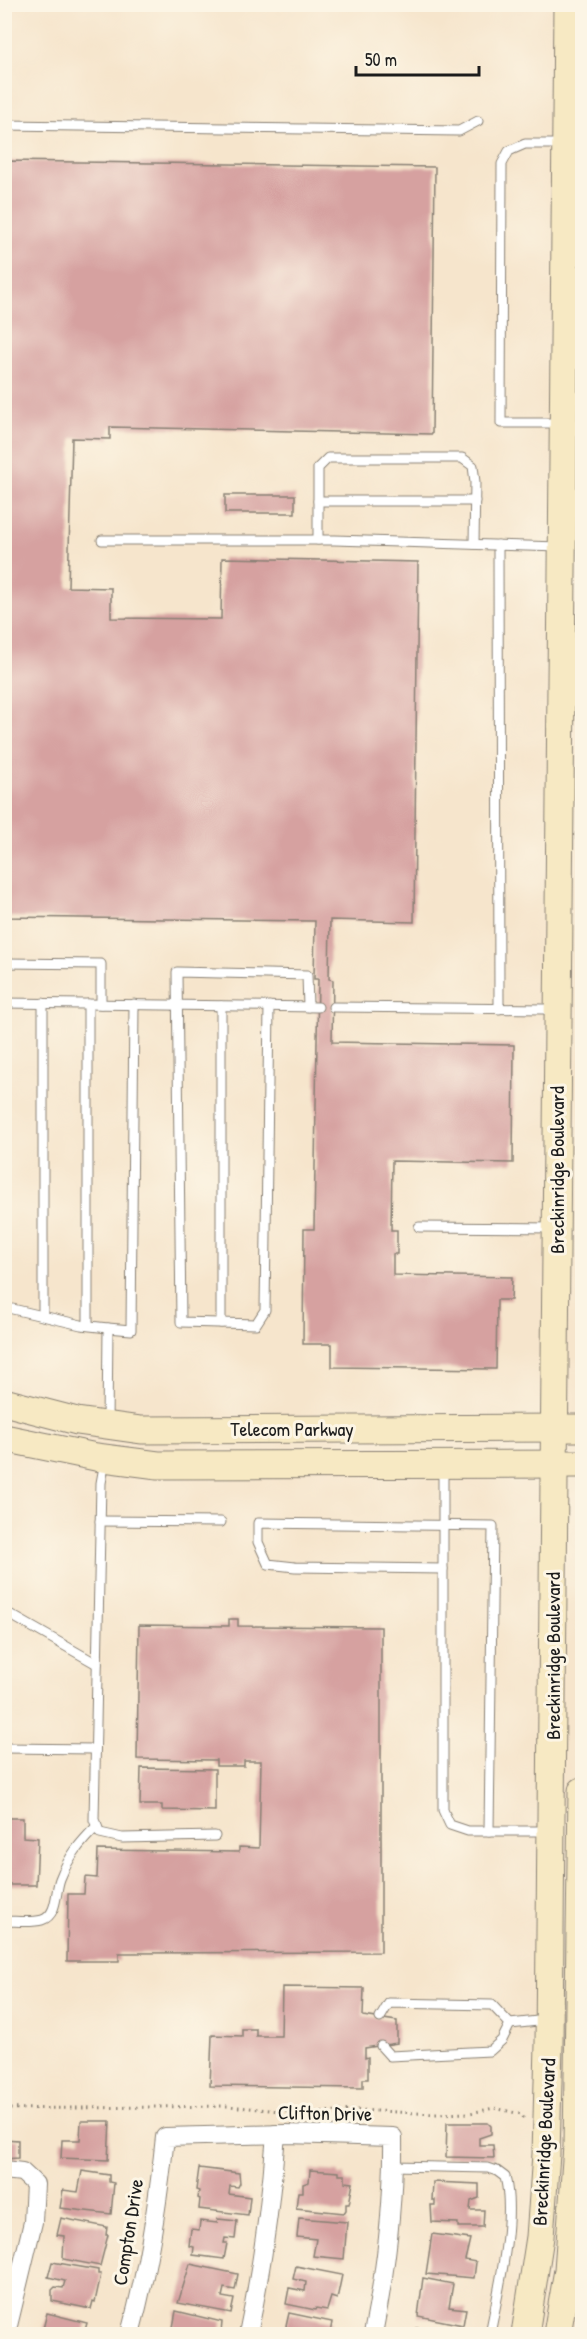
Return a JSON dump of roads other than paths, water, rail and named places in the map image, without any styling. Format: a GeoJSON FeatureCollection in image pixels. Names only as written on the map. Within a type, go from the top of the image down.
{"type":"FeatureCollection","features":[{"type":"Feature","properties":{"kind":"street","name":"Breckinridge Boulevard"},"geometry":{"type":"LineString","coordinates":[[525,2334],[540,2237],[546,2154],[557,1228],[570,1014],[573,547],[564,423],[574,144],[567,4]]}},
{"type":"Feature","properties":{"kind":"street","name":"Telecom Parkway"},"geometry":{"type":"LineString","coordinates":[[4,1402],[77,1421],[107,1426],[170,1430],[582,1428]]}},
{"type":"Feature","properties":{"kind":"street"},"geometry":{"type":"LineString","coordinates":[[105,1458],[107,1426]]}},
{"type":"Feature","properties":{"kind":"street","name":"Telecom Parkway"},"geometry":{"type":"LineString","coordinates":[[4,1437],[105,1458],[158,1465],[582,1464]]}},
{"type":"Feature","properties":{"kind":"street","name":"Breckinridge Boulevard"},"geometry":{"type":"LineString","coordinates":[[557,2334],[568,2270],[574,2210],[581,2019],[582,1791]]}},
{"type":"Feature","properties":{"kind":"street"},"geometry":{"type":"LineString","coordinates":[[549,2020],[581,2019]]}},
{"type":"Feature","properties":{"kind":"street"},"geometry":{"type":"LineString","coordinates":[[248,2334],[263,2262],[276,2134]]}},
{"type":"Feature","properties":{"kind":"street","name":"Clifton Drive"},"geometry":{"type":"LineString","coordinates":[[165,2137],[276,2134],[393,2137],[392,2213],[383,2286],[373,2334]]}},
{"type":"Feature","properties":{"kind":"street","name":"Compton Drive"},"geometry":{"type":"LineString","coordinates":[[130,2334],[145,2276],[157,2206],[165,2137]]}},
{"type":"Feature","properties":{"kind":"street"},"geometry":{"type":"LineString","coordinates":[[4,2170],[22,2172],[35,2184],[33,2222],[6,2334]]}},
{"type":"Feature","properties":{"kind":"lane"},"geometry":{"type":"LineString","coordinates":[[4,124],[459,131],[478,121]]}},
{"type":"Feature","properties":{"kind":"lane"},"geometry":{"type":"LineString","coordinates":[[564,423],[501,423],[502,164],[509,151],[525,144],[574,144]]}},
{"type":"Feature","properties":{"kind":"lane"},"geometry":{"type":"LineString","coordinates":[[318,540],[318,468],[328,458],[462,458],[472,465],[475,482],[474,544]]}},
{"type":"Feature","properties":{"kind":"lane"},"geometry":{"type":"LineString","coordinates":[[318,501],[475,501]]}},
{"type":"Feature","properties":{"kind":"lane"},"geometry":{"type":"LineString","coordinates":[[102,540],[318,540],[573,547]]}},
{"type":"Feature","properties":{"kind":"lane"},"geometry":{"type":"LineString","coordinates":[[498,545],[499,1009]]}},
{"type":"Feature","properties":{"kind":"lane"},"geometry":{"type":"LineString","coordinates":[[4,963],[101,964],[101,1004]]}},
{"type":"Feature","properties":{"kind":"lane"},"geometry":{"type":"LineString","coordinates":[[4,1003],[134,1004],[176,1005],[222,1006],[269,1006],[313,1007],[307,975],[177,972],[176,1005],[181,1322],[256,1324],[265,1310],[269,1006]]}},
{"type":"Feature","properties":{"kind":"lane"},"geometry":{"type":"LineString","coordinates":[[43,1003],[43,1316]]}},
{"type":"Feature","properties":{"kind":"lane"},"geometry":{"type":"LineString","coordinates":[[88,1004],[88,1325]]}},
{"type":"Feature","properties":{"kind":"lane"},"geometry":{"type":"LineString","coordinates":[[4,1307],[88,1325],[131,1330],[134,1004]]}},
{"type":"Feature","properties":{"kind":"lane"},"geometry":{"type":"LineString","coordinates":[[222,1006],[222,1323]]}},
{"type":"Feature","properties":{"kind":"lane"},"geometry":{"type":"LineString","coordinates":[[333,1007],[543,1009],[570,1014]]}},
{"type":"Feature","properties":{"kind":"lane"},"geometry":{"type":"LineString","coordinates":[[418,1227],[557,1228]]}},
{"type":"Feature","properties":{"kind":"lane"},"geometry":{"type":"LineString","coordinates":[[107,1426],[108,1328]]}},
{"type":"Feature","properties":{"kind":"lane"},"geometry":{"type":"LineString","coordinates":[[105,1458],[101,1484],[94,1820],[100,1833],[122,1838],[215,1836]]}},
{"type":"Feature","properties":{"kind":"lane"},"geometry":{"type":"LineString","coordinates":[[443,1465],[443,1810],[450,1825],[468,1831],[551,1831]]}},
{"type":"Feature","properties":{"kind":"lane"},"geometry":{"type":"LineString","coordinates":[[100,1521],[222,1522]]}},
{"type":"Feature","properties":{"kind":"lane"},"geometry":{"type":"LineString","coordinates":[[443,1569],[295,1567],[268,1564],[258,1542],[258,1523],[493,1526],[489,1831]]}},
{"type":"Feature","properties":{"kind":"lane"},"geometry":{"type":"LineString","coordinates":[[4,1611],[97,1664]]}},
{"type":"Feature","properties":{"kind":"lane"},"geometry":{"type":"LineString","coordinates":[[4,1748],[95,1749]]}},
{"type":"Feature","properties":{"kind":"lane"},"geometry":{"type":"LineString","coordinates":[[4,1921],[42,1920],[50,1915],[60,1880],[74,1850],[97,1826]]}},
{"type":"Feature","properties":{"kind":"lane"},"geometry":{"type":"LineString","coordinates":[[380,2018],[389,2003],[492,2005],[510,2024]]}},
{"type":"Feature","properties":{"kind":"lane"},"geometry":{"type":"LineString","coordinates":[[510,2024],[549,2020]]}},
{"type":"Feature","properties":{"kind":"lane"},"geometry":{"type":"LineString","coordinates":[[381,2046],[390,2056],[490,2051],[502,2040],[510,2024]]}},
{"type":"Feature","properties":{"kind":"lane"},"geometry":{"type":"LineString","coordinates":[[393,2166],[488,2168],[505,2177],[510,2206],[490,2334]]}}]}
